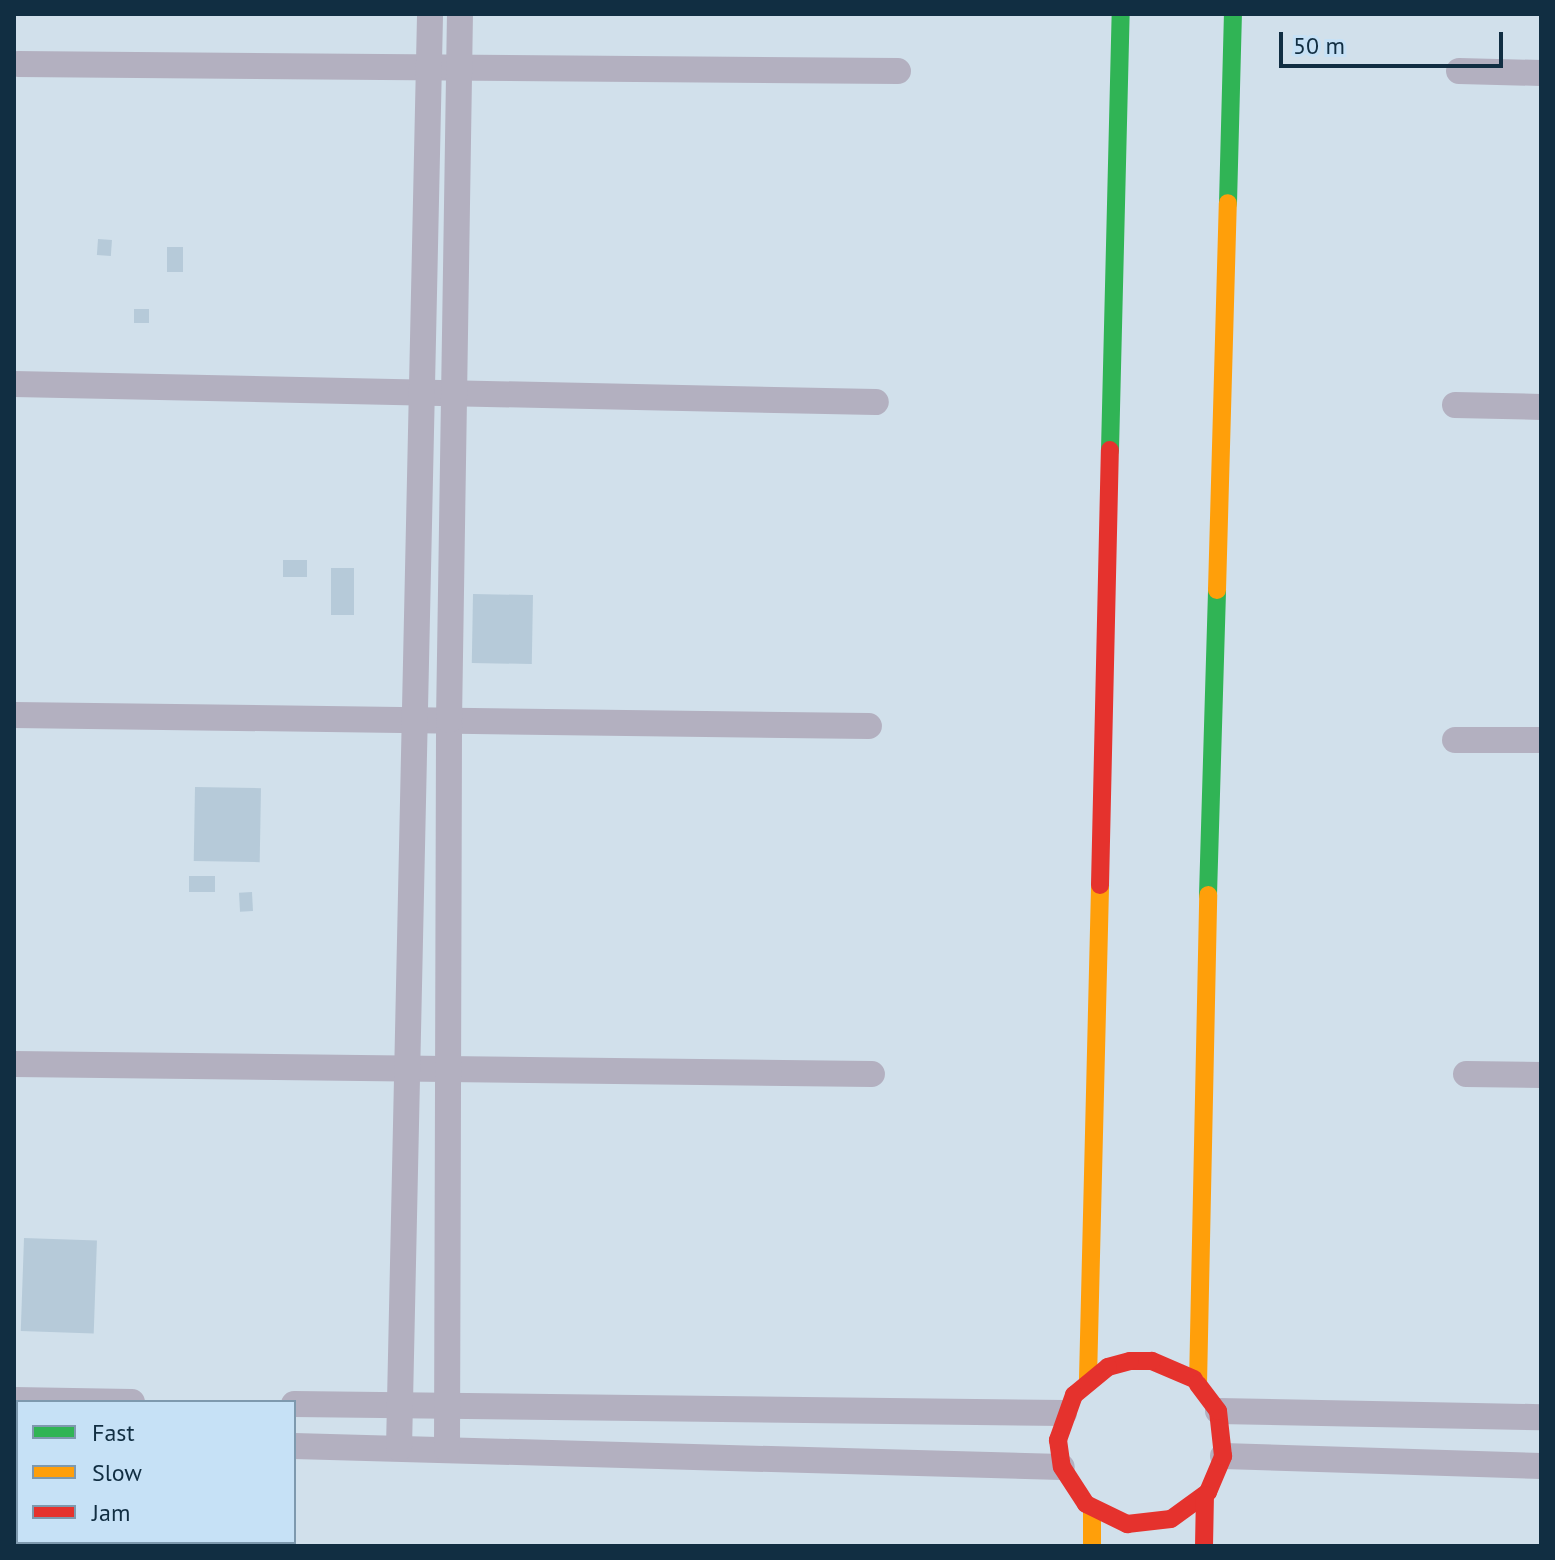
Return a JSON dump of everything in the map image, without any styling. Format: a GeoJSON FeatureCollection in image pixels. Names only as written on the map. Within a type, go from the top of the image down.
{"type":"FeatureCollection","features":[{"type":"Feature","properties":{"kind":"street"},"geometry":{"type":"LineString","coordinates":[[399,1448],[411,1069],[430,14]]}},
{"type":"Feature","properties":{"kind":"street"},"geometry":{"type":"LineString","coordinates":[[447,1449],[449,720],[460,14]]}},
{"type":"Feature","properties":{"kind":"street"},"geometry":{"type":"LineString","coordinates":[[1088,1379],[1121,14]]}},
{"type":"Feature","properties":{"kind":"street"},"geometry":{"type":"LineString","coordinates":[[1194,1379],[1233,14]]}},
{"type":"Feature","properties":{"kind":"street"},"geometry":{"type":"LineString","coordinates":[[18,64],[898,71]]}},
{"type":"Feature","properties":{"kind":"street"},"geometry":{"type":"LineString","coordinates":[[1459,71],[1541,73]]}},
{"type":"Feature","properties":{"kind":"street"},"geometry":{"type":"LineString","coordinates":[[14,384],[876,402]]}},
{"type":"Feature","properties":{"kind":"street"},"geometry":{"type":"LineString","coordinates":[[1455,405],[1541,407]]}},
{"type":"Feature","properties":{"kind":"street"},"geometry":{"type":"LineString","coordinates":[[14,715],[869,726]]}},
{"type":"Feature","properties":{"kind":"street"},"geometry":{"type":"LineString","coordinates":[[1455,740],[1541,740]]}},
{"type":"Feature","properties":{"kind":"street"},"geometry":{"type":"LineString","coordinates":[[14,1064],[872,1074]]}},
{"type":"Feature","properties":{"kind":"street"},"geometry":{"type":"LineString","coordinates":[[1466,1074],[1541,1075]]}},
{"type":"Feature","properties":{"kind":"street"},"geometry":{"type":"LineString","coordinates":[[1204,1546],[1205,1495],[1223,1456],[1218,1411],[1194,1379],[1152,1361],[1108,1367],[1088,1379],[1064,1413],[1058,1440],[1062,1467],[1072,1487],[1092,1508],[1127,1524],[1149,1525],[1171,1519],[1205,1495]]}},
{"type":"Feature","properties":{"kind":"street"},"geometry":{"type":"LineString","coordinates":[[296,1404],[1064,1413]]}},
{"type":"Feature","properties":{"kind":"street"},"geometry":{"type":"LineString","coordinates":[[1218,1411],[1541,1417]]}},
{"type":"Feature","properties":{"kind":"street"},"geometry":{"type":"LineString","coordinates":[[296,1446],[1062,1467]]}},
{"type":"Feature","properties":{"kind":"street"},"geometry":{"type":"LineString","coordinates":[[1223,1456],[1541,1466]]}},
{"type":"Feature","properties":{"kind":"street"},"geometry":{"type":"LineString","coordinates":[[1092,1508],[1092,1546]]}},
{"type":"Feature","properties":{"kind":"building"},"geometry":{"type":"Polygon","coordinates":[[[98,239],[112,240],[111,256],[97,255],[98,239]]]}},
{"type":"Feature","properties":{"kind":"building"},"geometry":{"type":"Polygon","coordinates":[[[167,247],[183,247],[183,272],[167,272],[167,247]]]}},
{"type":"Feature","properties":{"kind":"building"},"geometry":{"type":"Polygon","coordinates":[[[134,309],[149,309],[149,323],[134,323],[134,309]]]}},
{"type":"Feature","properties":{"kind":"building"},"geometry":{"type":"Polygon","coordinates":[[[283,560],[307,560],[307,577],[283,577],[283,560]]]}},
{"type":"Feature","properties":{"kind":"building"},"geometry":{"type":"Polygon","coordinates":[[[331,568],[354,568],[354,615],[331,615],[331,568]]]}},
{"type":"Feature","properties":{"kind":"building"},"geometry":{"type":"Polygon","coordinates":[[[473,594],[533,595],[532,664],[472,663],[473,594]]]}},
{"type":"Feature","properties":{"kind":"building"},"geometry":{"type":"Polygon","coordinates":[[[195,787],[261,788],[260,862],[194,861],[195,787]]]}},
{"type":"Feature","properties":{"kind":"building"},"geometry":{"type":"Polygon","coordinates":[[[189,876],[215,876],[215,892],[189,892],[189,876]]]}},
{"type":"Feature","properties":{"kind":"building"},"geometry":{"type":"Polygon","coordinates":[[[252,892],[253,911],[240,912],[239,893],[252,892]]]}},
{"type":"Feature","properties":{"kind":"building"},"geometry":{"type":"Polygon","coordinates":[[[24,1238],[97,1241],[94,1333],[21,1331],[24,1238]]]}},
{"type":"Feature","properties":{"kind":"traffic: fast"},"geometry":{"type":"LineString","coordinates":[[1110,450],[1121,14]]}},
{"type":"Feature","properties":{"kind":"traffic: fast"},"geometry":{"type":"LineString","coordinates":[[1228,203],[1233,14]]}},
{"type":"Feature","properties":{"kind":"traffic: fast"},"geometry":{"type":"LineString","coordinates":[[1208,895],[1217,590]]}},
{"type":"Feature","properties":{"kind":"traffic: slow"},"geometry":{"type":"LineString","coordinates":[[1217,590],[1228,203]]}},
{"type":"Feature","properties":{"kind":"traffic: slow"},"geometry":{"type":"LineString","coordinates":[[1088,1379],[1100,885]]}},
{"type":"Feature","properties":{"kind":"traffic: slow"},"geometry":{"type":"LineString","coordinates":[[1198,1384],[1208,895]]}},
{"type":"Feature","properties":{"kind":"traffic: slow"},"geometry":{"type":"LineString","coordinates":[[1092,1508],[1092,1546]]}},
{"type":"Feature","properties":{"kind":"traffic: jam"},"geometry":{"type":"LineString","coordinates":[[1100,885],[1110,450]]}},
{"type":"Feature","properties":{"kind":"traffic: jam"},"geometry":{"type":"LineString","coordinates":[[1194,1379],[1152,1361],[1130,1361],[1108,1367],[1074,1395],[1058,1440],[1062,1467],[1086,1504],[1127,1524],[1171,1519],[1208,1492],[1223,1456],[1218,1411],[1198,1384]]}},
{"type":"Feature","properties":{"kind":"traffic: jam"},"geometry":{"type":"LineString","coordinates":[[1204,1546],[1205,1495]]}}]}
